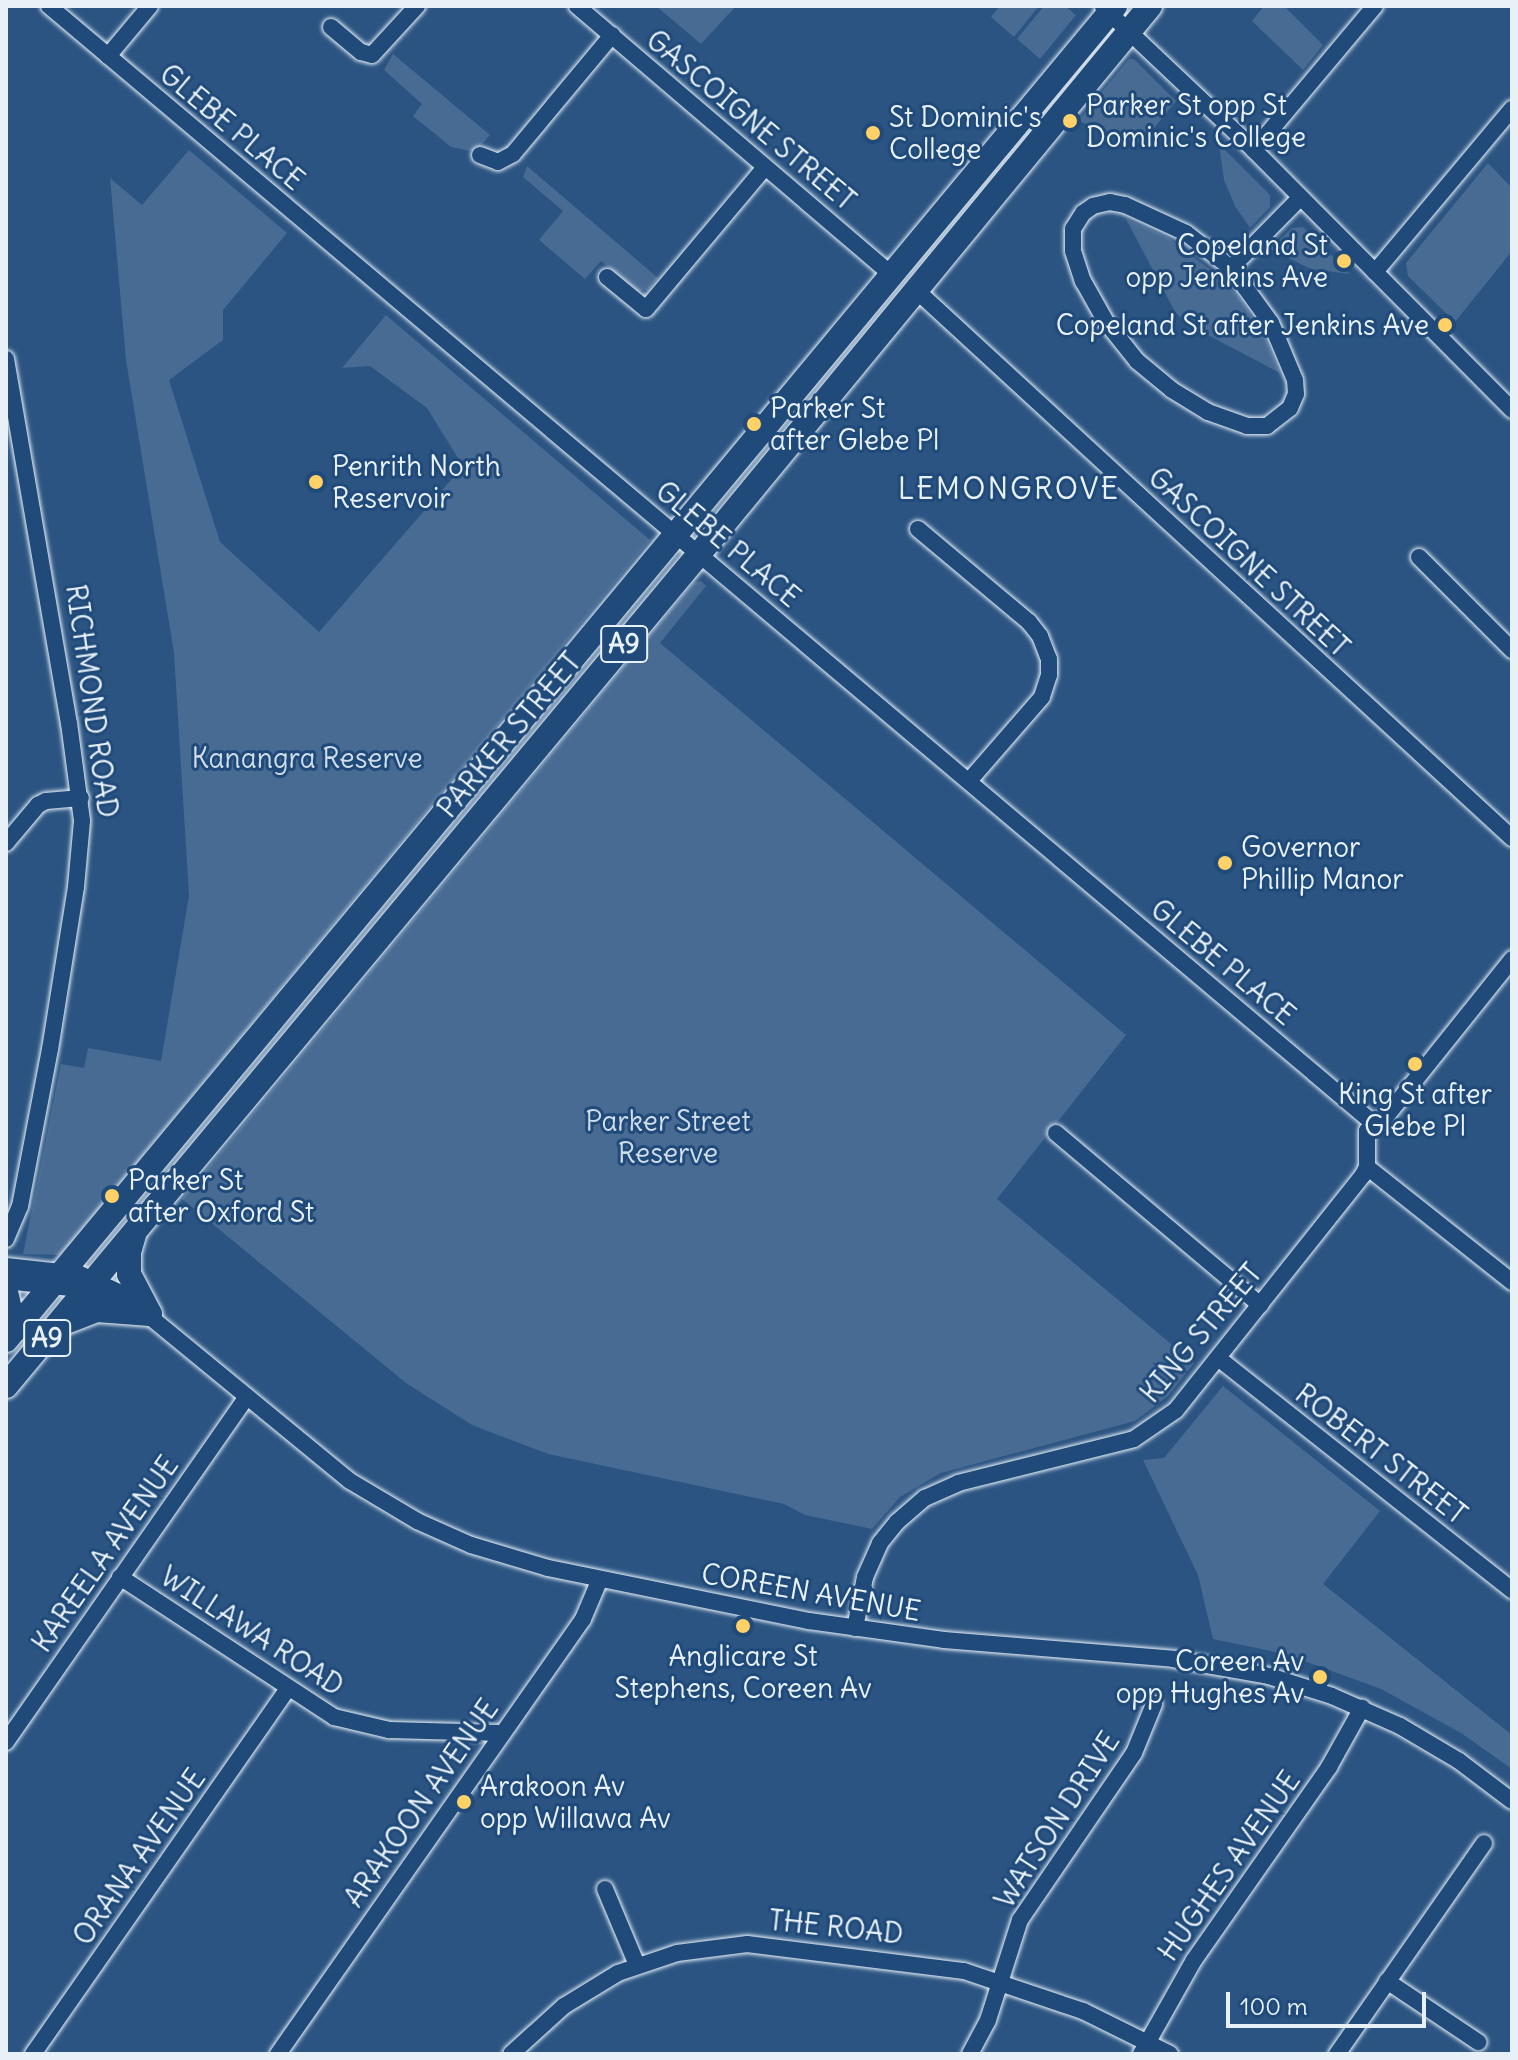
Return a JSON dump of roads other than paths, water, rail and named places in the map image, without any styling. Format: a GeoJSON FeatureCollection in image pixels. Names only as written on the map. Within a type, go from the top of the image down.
{"type":"FeatureCollection","features":[{"type":"Feature","properties":{"kind":"highway","name":"PARKER STREET"},"geometry":{"type":"LineString","coordinates":[[92,1285],[1150,6]]}},
{"type":"Feature","properties":{"kind":"highway","name":"PARKER STREET"},"geometry":{"type":"LineString","coordinates":[[55,1278],[890,273],[984,161],[999,149],[1109,8]]}},
{"type":"Feature","properties":{"kind":"highway"},"geometry":{"type":"LineString","coordinates":[[134,1233],[129,1252],[129,1274],[150,1314]]}},
{"type":"Feature","properties":{"kind":"highway","name":"A9"},"geometry":{"type":"LineString","coordinates":[[10,1335],[55,1278]]}},
{"type":"Feature","properties":{"kind":"highway","name":"A9"},"geometry":{"type":"LineString","coordinates":[[6,1386],[92,1285]]}},
{"type":"Feature","properties":{"kind":"highway"},"geometry":{"type":"LineString","coordinates":[[6,1292],[10,1335]]}},
{"type":"Feature","properties":{"kind":"highway"},"geometry":{"type":"LineString","coordinates":[[58,1325],[97,1310],[150,1314]]}},
{"type":"Feature","properties":{"kind":"street","name":"GLEBE PLACE"},"geometry":{"type":"LineString","coordinates":[[49,6],[1373,1123]]}},
{"type":"Feature","properties":{"kind":"street"},"geometry":{"type":"LineString","coordinates":[[108,56],[150,6]]}},
{"type":"Feature","properties":{"kind":"street"},"geometry":{"type":"LineString","coordinates":[[331,27],[361,52],[372,55],[417,6]]}},
{"type":"Feature","properties":{"kind":"street","name":"GASCOIGNE STREET"},"geometry":{"type":"LineString","coordinates":[[577,6],[890,273]]}},
{"type":"Feature","properties":{"kind":"street"},"geometry":{"type":"LineString","coordinates":[[1254,150],[1375,6]]}},
{"type":"Feature","properties":{"kind":"street"},"geometry":{"type":"LineString","coordinates":[[1109,8],[1512,410]]}},
{"type":"Feature","properties":{"kind":"street"},"geometry":{"type":"LineString","coordinates":[[480,155],[498,162],[513,154],[612,35]]}},
{"type":"Feature","properties":{"kind":"street"},"geometry":{"type":"LineString","coordinates":[[1375,272],[1512,109]]}},
{"type":"Feature","properties":{"kind":"street"},"geometry":{"type":"LineString","coordinates":[[607,277],[646,309],[765,167]]}},
{"type":"Feature","properties":{"kind":"street"},"geometry":{"type":"LineString","coordinates":[[1231,268],[1300,198]]}},
{"type":"Feature","properties":{"kind":"street"},"geometry":{"type":"LineString","coordinates":[[1110,202],[1125,205],[1186,233],[1231,268],[1263,308],[1294,372],[1296,386],[1292,404],[1282,417],[1267,426],[1247,426],[1208,412],[1172,390],[1137,361],[1106,322],[1083,281],[1073,251],[1073,229],[1083,213],[1093,206],[1110,202]]}},
{"type":"Feature","properties":{"kind":"street","name":"GASCOIGNE STREET"},"geometry":{"type":"LineString","coordinates":[[916,290],[1512,838]]}},
{"type":"Feature","properties":{"kind":"street","name":"RICHMOND ROAD"},"geometry":{"type":"LineString","coordinates":[[6,359],[8,394],[81,798],[76,887],[50,1049],[20,1206],[6,1239]]}},
{"type":"Feature","properties":{"kind":"street"},"geometry":{"type":"LineString","coordinates":[[918,529],[1029,622],[1040,636],[1049,659],[1049,675],[1042,697],[969,781]]}},
{"type":"Feature","properties":{"kind":"street"},"geometry":{"type":"LineString","coordinates":[[1419,557],[1512,650]]}},
{"type":"Feature","properties":{"kind":"street"},"geometry":{"type":"LineString","coordinates":[[6,843],[38,805],[46,801],[81,798]]}},
{"type":"Feature","properties":{"kind":"street"},"geometry":{"type":"LineString","coordinates":[[1512,959],[1384,1119],[1373,1123],[1365,1136],[1367,1167],[1512,1282]]}},
{"type":"Feature","properties":{"kind":"street"},"geometry":{"type":"LineString","coordinates":[[1056,1133],[1260,1305]]}},
{"type":"Feature","properties":{"kind":"street","name":"KING STREET"},"geometry":{"type":"LineString","coordinates":[[855,1628],[873,1555],[893,1525],[916,1505],[958,1483],[1145,1434],[1176,1410],[1367,1167]]}},
{"type":"Feature","properties":{"kind":"street"},"geometry":{"type":"LineString","coordinates":[[6,1266],[55,1278]]}},
{"type":"Feature","properties":{"kind":"street","name":"COREEN AVENUE"},"geometry":{"type":"LineString","coordinates":[[6,1281],[55,1278],[92,1285],[150,1314],[350,1481],[417,1521],[500,1556],[600,1579],[855,1628],[1225,1666],[1301,1685],[1362,1708],[1437,1747],[1512,1801]]}},
{"type":"Feature","properties":{"kind":"street","name":"ROBERT STREET"},"geometry":{"type":"LineString","coordinates":[[1218,1358],[1512,1590]]}},
{"type":"Feature","properties":{"kind":"street","name":"KAREELA AVENUE"},"geometry":{"type":"LineString","coordinates":[[6,1742],[247,1397]]}},
{"type":"Feature","properties":{"kind":"street","name":"WILLAWA ROAD"},"geometry":{"type":"LineString","coordinates":[[120,1577],[327,1713],[364,1726],[400,1731],[501,1733]]}},
{"type":"Feature","properties":{"kind":"street","name":"ARAKOON AVENUE"},"geometry":{"type":"LineString","coordinates":[[278,2054],[583,1619],[600,1579]]}},
{"type":"Feature","properties":{"kind":"street","name":"ORANA AVENUE"},"geometry":{"type":"LineString","coordinates":[[33,2054],[288,1689]]}},
{"type":"Feature","properties":{"kind":"street","name":"WATSON DRIVE"},"geometry":{"type":"LineString","coordinates":[[970,2054],[988,2020],[1026,1910],[1134,1753],[1154,1704]]}},
{"type":"Feature","properties":{"kind":"street","name":"HUGHES AVENUE"},"geometry":{"type":"LineString","coordinates":[[1144,2048],[1194,1960],[1329,1767],[1362,1708]]}},
{"type":"Feature","properties":{"kind":"street"},"geometry":{"type":"LineString","coordinates":[[1337,2054],[1484,1843]]}},
{"type":"Feature","properties":{"kind":"street"},"geometry":{"type":"LineString","coordinates":[[605,1889],[637,1965]]}},
{"type":"Feature","properties":{"kind":"street","name":"THE ROAD"},"geometry":{"type":"LineString","coordinates":[[511,2054],[578,1996],[637,1965],[692,1950],[757,1944],[923,1963],[999,1981],[1083,2011],[1144,2048],[1170,2054]]}},
{"type":"Feature","properties":{"kind":"street"},"geometry":{"type":"LineString","coordinates":[[1387,1981],[1478,2042]]}},
{"type":"Feature","properties":{"kind":"place","name":"Parker St opp St Dominic's College"},"geometry":{"type":"Point","coordinates":[1070,121]}},
{"type":"Feature","properties":{"kind":"place","name":"St Dominic's College"},"geometry":{"type":"Point","coordinates":[873,133]}},
{"type":"Feature","properties":{"kind":"place","name":"Copeland St opp Jenkins Ave"},"geometry":{"type":"Point","coordinates":[1344,261]}},
{"type":"Feature","properties":{"kind":"place","name":"Copeland St after Jenkins Ave"},"geometry":{"type":"Point","coordinates":[1445,325]}},
{"type":"Feature","properties":{"kind":"place","name":"Parker St after Glebe Pl"},"geometry":{"type":"Point","coordinates":[754,424]}},
{"type":"Feature","properties":{"kind":"place","name":"Penrith North Reservoir"},"geometry":{"type":"Point","coordinates":[316,482]}},
{"type":"Feature","properties":{"kind":"place","name":"Governor Phillip Manor"},"geometry":{"type":"Point","coordinates":[1225,863]}},
{"type":"Feature","properties":{"kind":"place","name":"King St after Glebe Pl"},"geometry":{"type":"Point","coordinates":[1415,1064]}},
{"type":"Feature","properties":{"kind":"place","name":"Parker St after Oxford St"},"geometry":{"type":"Point","coordinates":[112,1196]}},
{"type":"Feature","properties":{"kind":"place","name":"Anglicare St Stephens, Coreen Av"},"geometry":{"type":"Point","coordinates":[743,1626]}},
{"type":"Feature","properties":{"kind":"place","name":"Coreen Av opp Hughes Av"},"geometry":{"type":"Point","coordinates":[1320,1677]}},
{"type":"Feature","properties":{"kind":"place","name":"Arakoon Av opp Willawa Av"},"geometry":{"type":"Point","coordinates":[464,1802]}},
{"type":"Feature","properties":{"kind":"district","name":"LEMONGROVE"},"geometry":{"type":"Point","coordinates":[1009,488]}},
{"type":"Feature","properties":{"kind":"park label","name":"Kanangra Reserve"},"geometry":{"type":"Point","coordinates":[307,758]}},
{"type":"Feature","properties":{"kind":"park label","name":"Parker Street Reserve"},"geometry":{"type":"Point","coordinates":[668,1137]}}]}
